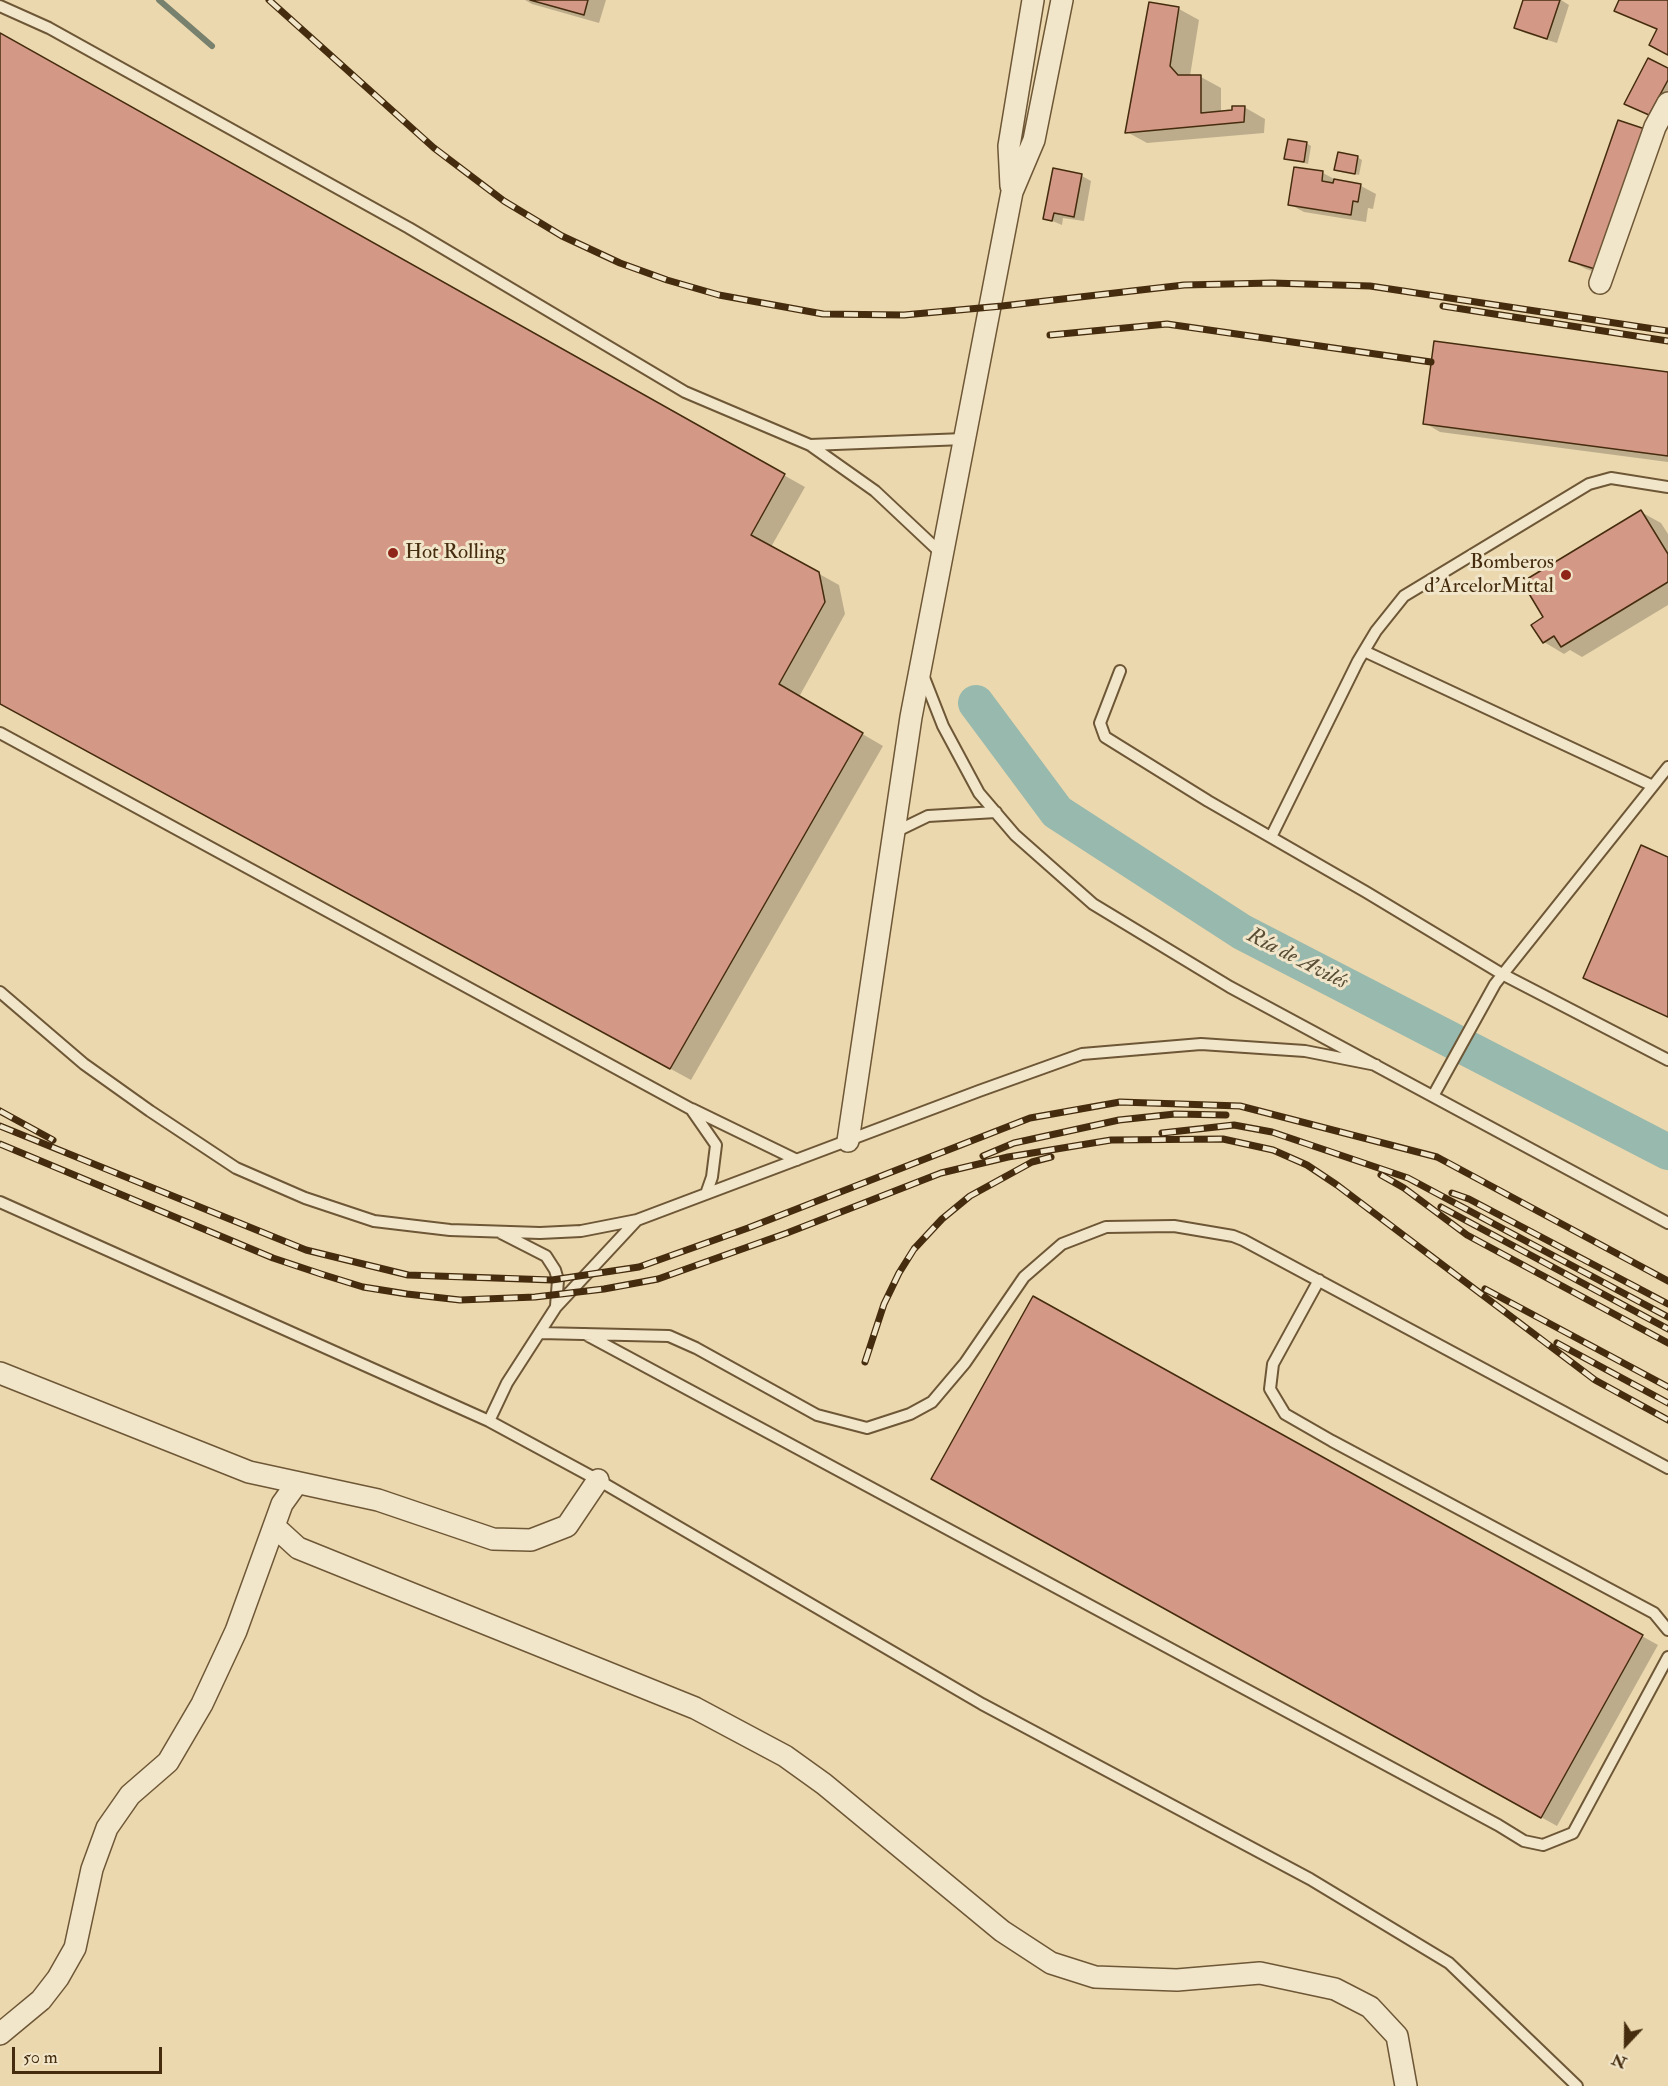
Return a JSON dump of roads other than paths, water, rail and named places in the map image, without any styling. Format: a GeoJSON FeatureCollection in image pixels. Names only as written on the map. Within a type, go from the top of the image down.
{"type":"FeatureCollection","features":[{"type":"Feature","properties":{"kind":"street"},"geometry":{"type":"LineString","coordinates":[[1011,192],[1009,146],[1033,0]]}},
{"type":"Feature","properties":{"kind":"street"},"geometry":{"type":"LineString","coordinates":[[848,1141],[920,668],[1011,192],[1034,140],[1062,0]]}},
{"type":"Feature","properties":{"kind":"street"},"geometry":{"type":"LineString","coordinates":[[1600,284],[1655,127],[1668,103]]}},
{"type":"Feature","properties":{"kind":"street"},"geometry":{"type":"LineString","coordinates":[[0,1373],[249,1472],[378,1500],[493,1539],[531,1540],[567,1526],[598,1480]]}},
{"type":"Feature","properties":{"kind":"street"},"geometry":{"type":"LineString","coordinates":[[0,2034],[41,2000],[58,1978],[75,1948],[92,1869],[107,1828],[130,1795],[168,1762],[201,1704],[236,1631],[282,1504],[297,1483]]}},
{"type":"Feature","properties":{"kind":"street"},"geometry":{"type":"LineString","coordinates":[[275,1527],[298,1548],[695,1708],[784,1756],[824,1784],[1002,1931],[1051,1963],[1095,1977],[1177,1980],[1260,1973],[1335,1989],[1370,2007],[1396,2036],[1406,2086]]}},
{"type":"Feature","properties":{"kind":"lane"},"geometry":{"type":"LineString","coordinates":[[0,6],[49,28],[409,228],[685,392],[810,445],[875,491],[942,555]]}},
{"type":"Feature","properties":{"kind":"lane"},"geometry":{"type":"LineString","coordinates":[[810,445],[964,439]]}},
{"type":"Feature","properties":{"kind":"lane"},"geometry":{"type":"LineString","coordinates":[[1271,837],[1364,651],[1376,631],[1404,596],[1589,484],[1611,478],[1668,487]]}},
{"type":"Feature","properties":{"kind":"lane"},"geometry":{"type":"LineString","coordinates":[[1364,651],[1653,786]]}},
{"type":"Feature","properties":{"kind":"lane"},"geometry":{"type":"LineString","coordinates":[[920,668],[943,726],[979,793],[1015,835],[1093,904],[1230,987],[1668,1223]]}},
{"type":"Feature","properties":{"kind":"lane"},"geometry":{"type":"LineString","coordinates":[[1120,670],[1100,723],[1105,737],[1502,974],[1668,1060]]}},
{"type":"Feature","properties":{"kind":"lane"},"geometry":{"type":"LineString","coordinates":[[0,733],[691,1109],[797,1160]]}},
{"type":"Feature","properties":{"kind":"lane"},"geometry":{"type":"LineString","coordinates":[[1433,1096],[1502,974],[1668,767]]}},
{"type":"Feature","properties":{"kind":"lane"},"geometry":{"type":"LineString","coordinates":[[894,832],[928,816],[996,813]]}},
{"type":"Feature","properties":{"kind":"lane"},"geometry":{"type":"LineString","coordinates":[[0,992],[84,1064],[236,1168],[305,1198],[374,1221],[450,1230],[581,1232],[637,1220],[1082,1054],[1201,1044],[1305,1051],[1376,1065]]}},
{"type":"Feature","properties":{"kind":"lane"},"geometry":{"type":"LineString","coordinates":[[691,1109],[716,1145],[712,1177],[706,1194]]}},
{"type":"Feature","properties":{"kind":"lane"},"geometry":{"type":"LineString","coordinates":[[0,1202],[489,1421],[598,1480],[982,1704],[1310,1879],[1449,1964],[1577,2086]]}},
{"type":"Feature","properties":{"kind":"lane"},"geometry":{"type":"LineString","coordinates":[[489,1421],[507,1383],[556,1307],[637,1220]]}},
{"type":"Feature","properties":{"kind":"lane"},"geometry":{"type":"LineString","coordinates":[[540,1333],[669,1336],[696,1348],[818,1415],[867,1428],[910,1414],[933,1402],[965,1363],[1024,1277],[1062,1244],[1106,1227],[1174,1226],[1233,1236],[1668,1468]]}},
{"type":"Feature","properties":{"kind":"lane"},"geometry":{"type":"LineString","coordinates":[[498,1232],[546,1256],[558,1280],[556,1307]]}},
{"type":"Feature","properties":{"kind":"lane"},"geometry":{"type":"LineString","coordinates":[[1319,1280],[1273,1364],[1270,1389],[1285,1413],[1332,1441],[1654,1613],[1668,1630]]}},
{"type":"Feature","properties":{"kind":"lane"},"geometry":{"type":"LineString","coordinates":[[585,1334],[1524,1841],[1543,1845],[1573,1833],[1668,1657]]}},
{"type":"Feature","properties":{"kind":"waterway"},"geometry":{"type":"LineString","coordinates":[[159,0],[212,46]]}},
{"type":"Feature","properties":{"kind":"waterway","name":"Ría de Avilés"},"geometry":{"type":"LineString","coordinates":[[976,703],[1057,812],[1242,932],[1668,1152]]}},
{"type":"Feature","properties":{"kind":"railway"},"geometry":{"type":"LineString","coordinates":[[269,0],[434,148],[504,201],[562,236],[620,263],[719,295],[823,314],[904,315],[1184,285],[1272,283],[1370,286],[1668,331]]}},
{"type":"Feature","properties":{"kind":"railway"},"geometry":{"type":"LineString","coordinates":[[1443,306],[1668,341]]}},
{"type":"Feature","properties":{"kind":"railway"},"geometry":{"type":"LineString","coordinates":[[1050,335],[1167,324],[1431,362]]}},
{"type":"Feature","properties":{"kind":"railway"},"geometry":{"type":"LineString","coordinates":[[0,1126],[306,1250],[408,1275],[552,1280],[639,1267],[748,1228],[1030,1118],[1120,1102],[1240,1106],[1437,1157],[1668,1281]]}},
{"type":"Feature","properties":{"kind":"railway"},"geometry":{"type":"LineString","coordinates":[[0,1111],[53,1140]]}},
{"type":"Feature","properties":{"kind":"railway"},"geometry":{"type":"LineString","coordinates":[[983,1156],[1014,1143],[1119,1120],[1175,1114],[1226,1115]]}},
{"type":"Feature","properties":{"kind":"railway"},"geometry":{"type":"LineString","coordinates":[[1162,1133],[1234,1125],[1272,1132],[1408,1178],[1668,1317]]}},
{"type":"Feature","properties":{"kind":"railway"},"geometry":{"type":"LineString","coordinates":[[0,1144],[273,1258],[363,1287],[460,1300],[535,1297],[604,1289],[658,1279],[787,1233],[941,1173],[1008,1157],[1111,1140],[1223,1139],[1273,1150],[1307,1165],[1337,1185],[1595,1380],[1668,1420]]}},
{"type":"Feature","properties":{"kind":"railway"},"geometry":{"type":"LineString","coordinates":[[865,1362],[884,1304],[914,1249],[942,1219],[970,1196],[1032,1162],[1051,1157]]}},
{"type":"Feature","properties":{"kind":"railway"},"geometry":{"type":"LineString","coordinates":[[1381,1175],[1404,1188],[1467,1235],[1668,1343]]}},
{"type":"Feature","properties":{"kind":"railway"},"geometry":{"type":"LineString","coordinates":[[1452,1193],[1469,1199],[1668,1304]]}},
{"type":"Feature","properties":{"kind":"railway"},"geometry":{"type":"LineString","coordinates":[[1441,1207],[1668,1329]]}},
{"type":"Feature","properties":{"kind":"railway"},"geometry":{"type":"LineString","coordinates":[[1485,1289],[1668,1387]]}},
{"type":"Feature","properties":{"kind":"railway"},"geometry":{"type":"LineString","coordinates":[[1557,1343],[1668,1403]]}},
{"type":"Feature","properties":{"kind":"place","name":"Hot Rolling"},"geometry":{"type":"Point","coordinates":[393,553]}},
{"type":"Feature","properties":{"kind":"place","name":"Bomberos d'ArcelorMittal"},"geometry":{"type":"Point","coordinates":[1566,575]}}]}
